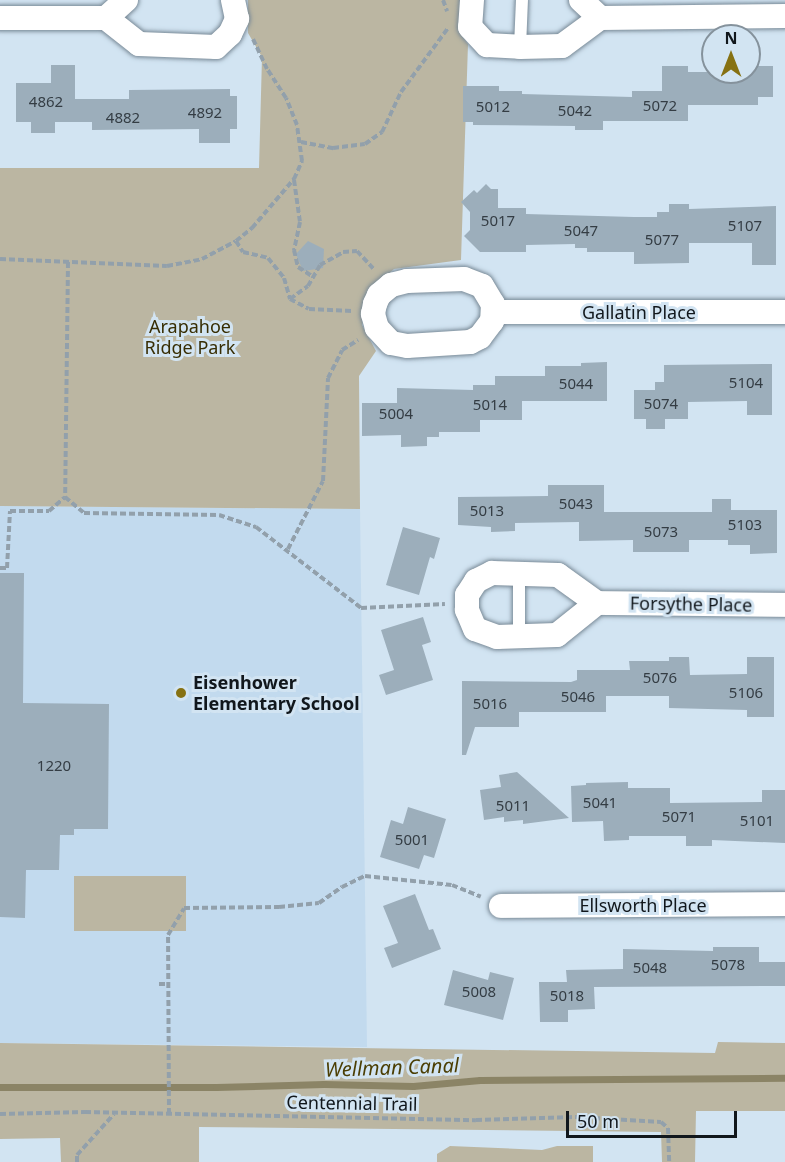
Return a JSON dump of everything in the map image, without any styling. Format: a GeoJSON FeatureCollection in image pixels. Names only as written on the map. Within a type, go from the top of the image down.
{"type":"FeatureCollection","features":[{"type":"Feature","properties":{"kind":"street"},"geometry":{"type":"LineString","coordinates":[[106,18],[126,0]]}},
{"type":"Feature","properties":{"kind":"street"},"geometry":{"type":"LineString","coordinates":[[0,18],[106,18],[139,44],[216,46],[230,34],[237,19],[233,0]]}},
{"type":"Feature","properties":{"kind":"street"},"geometry":{"type":"LineString","coordinates":[[472,0],[470,27],[487,45],[562,46],[600,18],[785,16]]}},
{"type":"Feature","properties":{"kind":"street"},"geometry":{"type":"LineString","coordinates":[[580,0],[600,18]]}},
{"type":"Feature","properties":{"kind":"street"},"geometry":{"type":"LineString","coordinates":[[407,281],[473,281],[489,294],[494,312],[488,330],[471,342],[399,345],[383,337],[377,328],[373,314],[379,296],[391,285],[407,281]]}},
{"type":"Feature","properties":{"kind":"street","name":"Gallatin Place"},"geometry":{"type":"LineString","coordinates":[[494,312],[785,312]]}},
{"type":"Feature","properties":{"kind":"street"},"geometry":{"type":"LineString","coordinates":[[492,573],[558,575],[597,603],[557,635],[496,637],[475,629],[467,610],[467,603],[467,595],[476,581],[492,573]]}},
{"type":"Feature","properties":{"kind":"street","name":"Forsythe Place"},"geometry":{"type":"LineString","coordinates":[[597,603],[785,605]]}},
{"type":"Feature","properties":{"kind":"street","name":"Ellsworth Place"},"geometry":{"type":"LineString","coordinates":[[501,906],[785,904]]}},
{"type":"Feature","properties":{"kind":"lane"},"geometry":{"type":"LineString","coordinates":[[520,46],[522,0]]}},
{"type":"Feature","properties":{"kind":"lane"},"geometry":{"type":"LineString","coordinates":[[519,574],[519,636]]}},
{"type":"Feature","properties":{"kind":"path"},"geometry":{"type":"LineString","coordinates":[[443,0],[449,15]]}},
{"type":"Feature","properties":{"kind":"path"},"geometry":{"type":"LineString","coordinates":[[301,142],[333,148],[365,144],[381,132],[401,92],[452,23]]}},
{"type":"Feature","properties":{"kind":"path"},"geometry":{"type":"LineString","coordinates":[[0,259],[167,266],[202,259],[236,242],[252,228],[294,179],[302,161],[301,142],[286,98],[267,69],[251,33]]}},
{"type":"Feature","properties":{"kind":"path"},"geometry":{"type":"LineString","coordinates":[[294,179],[300,222],[294,250],[298,267],[312,276]]}},
{"type":"Feature","properties":{"kind":"path"},"geometry":{"type":"LineString","coordinates":[[236,242],[243,252],[268,258],[284,278],[290,299],[309,309],[346,309],[356,312],[377,328],[342,350],[328,378],[323,481],[288,549]]}},
{"type":"Feature","properties":{"kind":"path"},"geometry":{"type":"LineString","coordinates":[[290,299],[308,286],[312,276],[332,256],[357,251],[391,285]]}},
{"type":"Feature","properties":{"kind":"path"},"geometry":{"type":"LineString","coordinates":[[0,568],[7,568],[10,511],[49,511],[65,497],[68,262]]}},
{"type":"Feature","properties":{"kind":"path"},"geometry":{"type":"LineString","coordinates":[[65,497],[84,513],[219,515],[256,526],[361,608],[467,603]]}},
{"type":"Feature","properties":{"kind":"path"},"geometry":{"type":"LineString","coordinates":[[169,1114],[168,935],[184,908],[279,907],[319,903],[342,887],[365,876],[452,885],[501,906]]}},
{"type":"Feature","properties":{"kind":"path"},"geometry":{"type":"LineString","coordinates":[[159,984],[169,984]]}},
{"type":"Feature","properties":{"kind":"path","name":"Centennial Trail"},"geometry":{"type":"LineString","coordinates":[[0,1114],[169,1114],[476,1120],[576,1117],[661,1122],[668,1128],[669,1162]]}},
{"type":"Feature","properties":{"kind":"path"},"geometry":{"type":"LineString","coordinates":[[77,1162],[77,1155],[114,1114]]}},
{"type":"Feature","properties":{"kind":"shaded area","name":"Eisenhower Elementary School"},"geometry":{"type":"Polygon","coordinates":[[[0,506],[360,509],[367,1047],[0,1043],[0,506]]]}},
{"type":"Feature","properties":{"kind":"green space","name":"Arapahoe Ridge Park"},"geometry":{"type":"Polygon","coordinates":[[[248,0],[467,0],[463,13],[462,36],[468,44],[461,260],[394,269],[369,291],[362,325],[376,351],[359,376],[360,509],[0,506],[0,168],[259,168],[262,57],[248,33],[248,0]]]}},
{"type":"Feature","properties":{"kind":"green space"},"geometry":{"type":"Polygon","coordinates":[[[74,876],[186,876],[186,931],[74,931],[74,876]]]}},
{"type":"Feature","properties":{"kind":"green space"},"geometry":{"type":"Polygon","coordinates":[[[718,1042],[785,1043],[785,1111],[696,1111],[695,1162],[662,1162],[661,1132],[199,1127],[199,1162],[61,1162],[60,1138],[0,1139],[0,1043],[715,1053],[718,1042]]]}},
{"type":"Feature","properties":{"kind":"green space"},"geometry":{"type":"Polygon","coordinates":[[[450,1146],[542,1150],[557,1146],[593,1146],[593,1162],[437,1162],[437,1154],[450,1146]]]}},
{"type":"Feature","properties":{"kind":"building"},"geometry":{"type":"Polygon","coordinates":[[[51,65],[75,65],[75,99],[129,99],[129,90],[230,89],[230,96],[237,96],[237,129],[230,129],[230,143],[199,143],[199,129],[92,130],[92,122],[55,122],[55,133],[31,133],[31,122],[16,122],[16,83],[51,83],[51,65]]]}},
{"type":"Feature","properties":{"kind":"building"},"geometry":{"type":"Polygon","coordinates":[[[662,66],[688,66],[688,72],[701,72],[701,84],[761,84],[761,66],[773,66],[773,97],[758,97],[758,105],[688,105],[688,121],[603,121],[603,130],[575,130],[575,126],[473,125],[473,122],[463,122],[463,86],[499,86],[499,91],[522,91],[522,94],[632,97],[632,91],[662,91],[662,66]]]}},
{"type":"Feature","properties":{"kind":"building"},"geometry":{"type":"Polygon","coordinates":[[[486,184],[491,189],[498,189],[498,208],[526,208],[526,214],[657,217],[657,212],[669,212],[669,204],[689,204],[689,209],[776,206],[776,265],[752,265],[752,243],[689,243],[689,263],[634,264],[634,252],[587,252],[587,248],[575,248],[575,244],[526,245],[526,252],[480,252],[464,236],[470,230],[470,212],[461,202],[474,190],[477,193],[486,184]]]}},
{"type":"Feature","properties":{"kind":"building"},"geometry":{"type":"Polygon","coordinates":[[[308,241],[324,249],[323,268],[303,271],[296,254],[308,241]]]}},
{"type":"Feature","properties":{"kind":"building"},"geometry":{"type":"Polygon","coordinates":[[[607,362],[607,401],[522,401],[522,420],[480,420],[480,432],[439,432],[439,437],[427,437],[427,446],[401,447],[401,435],[362,436],[362,403],[397,403],[397,388],[473,390],[473,385],[495,385],[495,376],[545,376],[545,366],[581,366],[581,363],[607,362]]]}},
{"type":"Feature","properties":{"kind":"building"},"geometry":{"type":"Polygon","coordinates":[[[772,364],[772,415],[747,415],[747,401],[688,402],[688,419],[665,419],[665,429],[646,429],[646,419],[634,419],[634,390],[655,390],[655,382],[664,382],[664,365],[772,364]]]}},
{"type":"Feature","properties":{"kind":"building"},"geometry":{"type":"Polygon","coordinates":[[[548,485],[604,485],[604,512],[712,512],[712,499],[731,499],[731,510],[777,510],[777,553],[750,554],[750,545],[728,545],[728,540],[689,540],[689,552],[633,552],[633,540],[579,541],[579,522],[515,523],[515,531],[491,532],[491,527],[458,525],[458,497],[548,496],[548,485]]]}},
{"type":"Feature","properties":{"kind":"building"},"geometry":{"type":"Polygon","coordinates":[[[403,527],[440,538],[434,559],[430,557],[419,595],[386,585],[403,527]]]}},
{"type":"Feature","properties":{"kind":"building"},"geometry":{"type":"Polygon","coordinates":[[[0,573],[24,573],[23,703],[109,704],[108,829],[74,829],[74,835],[60,835],[59,870],[26,870],[25,918],[0,917],[0,573]]]}},
{"type":"Feature","properties":{"kind":"building"},"geometry":{"type":"Polygon","coordinates":[[[423,617],[431,642],[422,645],[433,680],[386,695],[379,675],[394,670],[381,630],[423,617]]]}},
{"type":"Feature","properties":{"kind":"building"},"geometry":{"type":"Polygon","coordinates":[[[669,657],[689,657],[690,675],[747,674],[747,657],[774,657],[774,717],[747,717],[747,710],[669,708],[669,696],[606,696],[606,712],[519,712],[519,727],[475,727],[466,755],[462,755],[462,681],[571,682],[577,680],[577,670],[630,670],[629,661],[669,661],[669,657]]]}},
{"type":"Feature","properties":{"kind":"building"},"geometry":{"type":"Polygon","coordinates":[[[517,772],[569,818],[523,824],[523,820],[504,822],[504,817],[484,820],[480,790],[501,787],[499,775],[517,772]]]}},
{"type":"Feature","properties":{"kind":"building"},"geometry":{"type":"Polygon","coordinates":[[[628,782],[628,788],[670,788],[670,803],[762,802],[762,790],[785,790],[785,843],[712,840],[712,846],[686,846],[686,836],[629,836],[629,840],[604,841],[603,821],[572,822],[571,786],[586,785],[586,783],[628,782]]]}},
{"type":"Feature","properties":{"kind":"building"},"geometry":{"type":"Polygon","coordinates":[[[408,807],[446,819],[434,858],[424,855],[419,869],[380,857],[391,820],[403,824],[408,807]]]}},
{"type":"Feature","properties":{"kind":"building"},"geometry":{"type":"Polygon","coordinates":[[[415,894],[429,930],[433,929],[441,949],[392,968],[384,948],[398,943],[383,906],[415,894]]]}},
{"type":"Feature","properties":{"kind":"building"},"geometry":{"type":"Polygon","coordinates":[[[713,947],[759,947],[759,962],[785,962],[785,986],[594,987],[595,1009],[568,1010],[568,1022],[540,1022],[539,982],[567,982],[566,970],[623,969],[623,949],[713,951],[713,947]]]}},
{"type":"Feature","properties":{"kind":"building"},"geometry":{"type":"Polygon","coordinates":[[[453,970],[488,980],[490,972],[514,978],[503,1020],[444,1005],[453,970]]]}},
{"type":"Feature","properties":{"kind":"waterway","name":"Wellman Canal"},"geometry":{"type":"LineString","coordinates":[[0,1087],[216,1087],[324,1084],[413,1086],[480,1080],[785,1078]]}},
{"type":"Feature","properties":{"kind":"place","name":"Eisenhower Elementary School"},"geometry":{"type":"Point","coordinates":[181,693]}}]}
